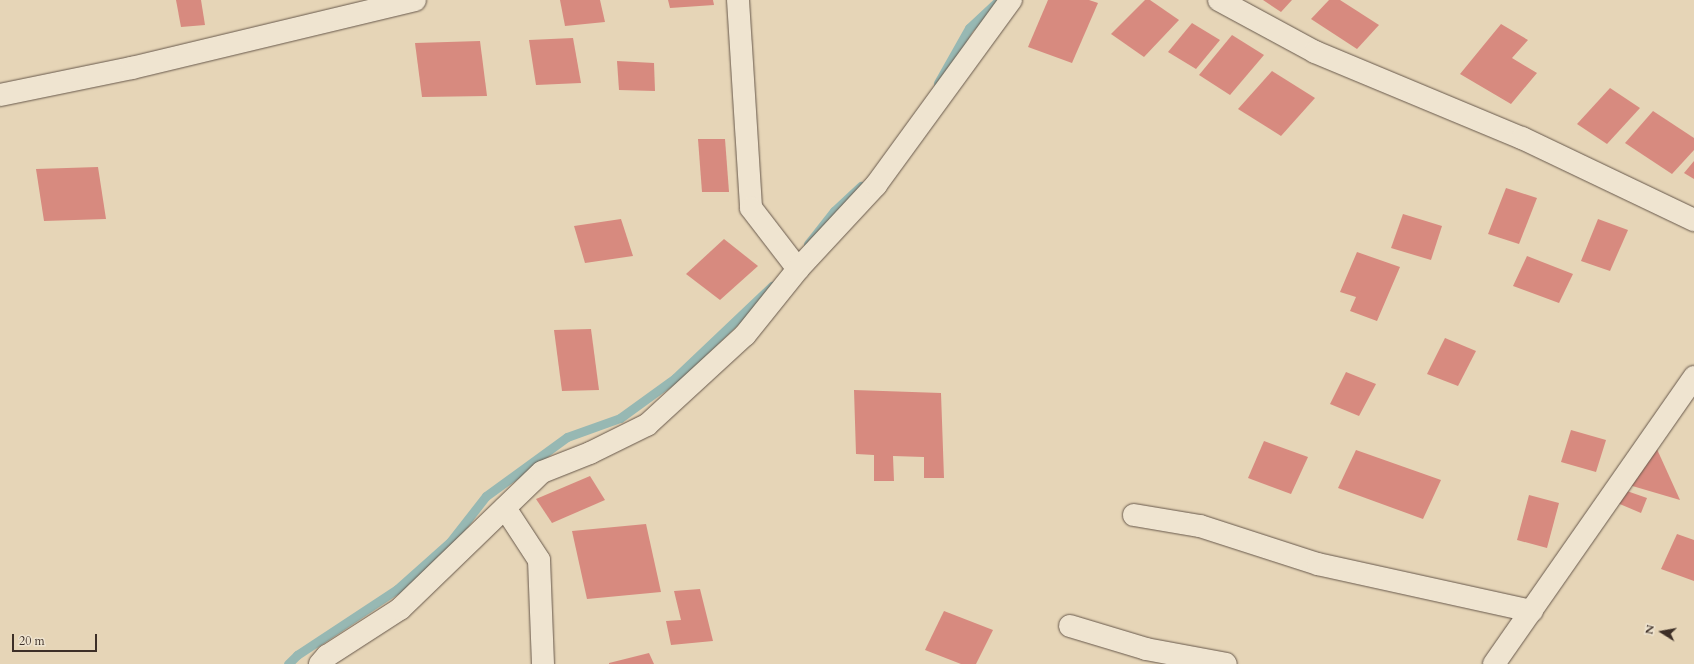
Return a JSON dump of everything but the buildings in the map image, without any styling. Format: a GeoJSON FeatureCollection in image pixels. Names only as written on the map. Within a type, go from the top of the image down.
{"type":"FeatureCollection","features":[{"type":"Feature","properties":{"kind":"street"},"geometry":{"type":"LineString","coordinates":[[0,95],[132,68],[415,0]]}},
{"type":"Feature","properties":{"kind":"street"},"geometry":{"type":"LineString","coordinates":[[738,0],[751,208],[798,269]]}},
{"type":"Feature","properties":{"kind":"street"},"geometry":{"type":"LineString","coordinates":[[320,664],[326,656],[400,609],[542,472],[590,453],[647,425],[745,335],[798,269],[876,185],[1011,0]]}},
{"type":"Feature","properties":{"kind":"street"},"geometry":{"type":"LineString","coordinates":[[1219,0],[1315,52],[1522,138],[1694,220]]}},
{"type":"Feature","properties":{"kind":"street"},"geometry":{"type":"LineString","coordinates":[[1494,664],[1694,377]]}},
{"type":"Feature","properties":{"kind":"street"},"geometry":{"type":"LineString","coordinates":[[505,508],[539,560],[543,664]]}},
{"type":"Feature","properties":{"kind":"street"},"geometry":{"type":"LineString","coordinates":[[1134,515],[1200,526],[1318,564],[1532,611]]}},
{"type":"Feature","properties":{"kind":"street"},"geometry":{"type":"LineString","coordinates":[[1070,626],[1146,648],[1226,664]]}},
{"type":"Feature","properties":{"kind":"waterway"},"geometry":{"type":"LineString","coordinates":[[938,83],[969,28],[999,0]]}},
{"type":"Feature","properties":{"kind":"waterway"},"geometry":{"type":"LineString","coordinates":[[808,244],[834,211],[861,186]]}},
{"type":"Feature","properties":{"kind":"waterway"},"geometry":{"type":"LineString","coordinates":[[288,664],[297,655],[397,589],[450,542],[486,496],[567,437],[620,418],[675,378],[772,286]]}}]}
